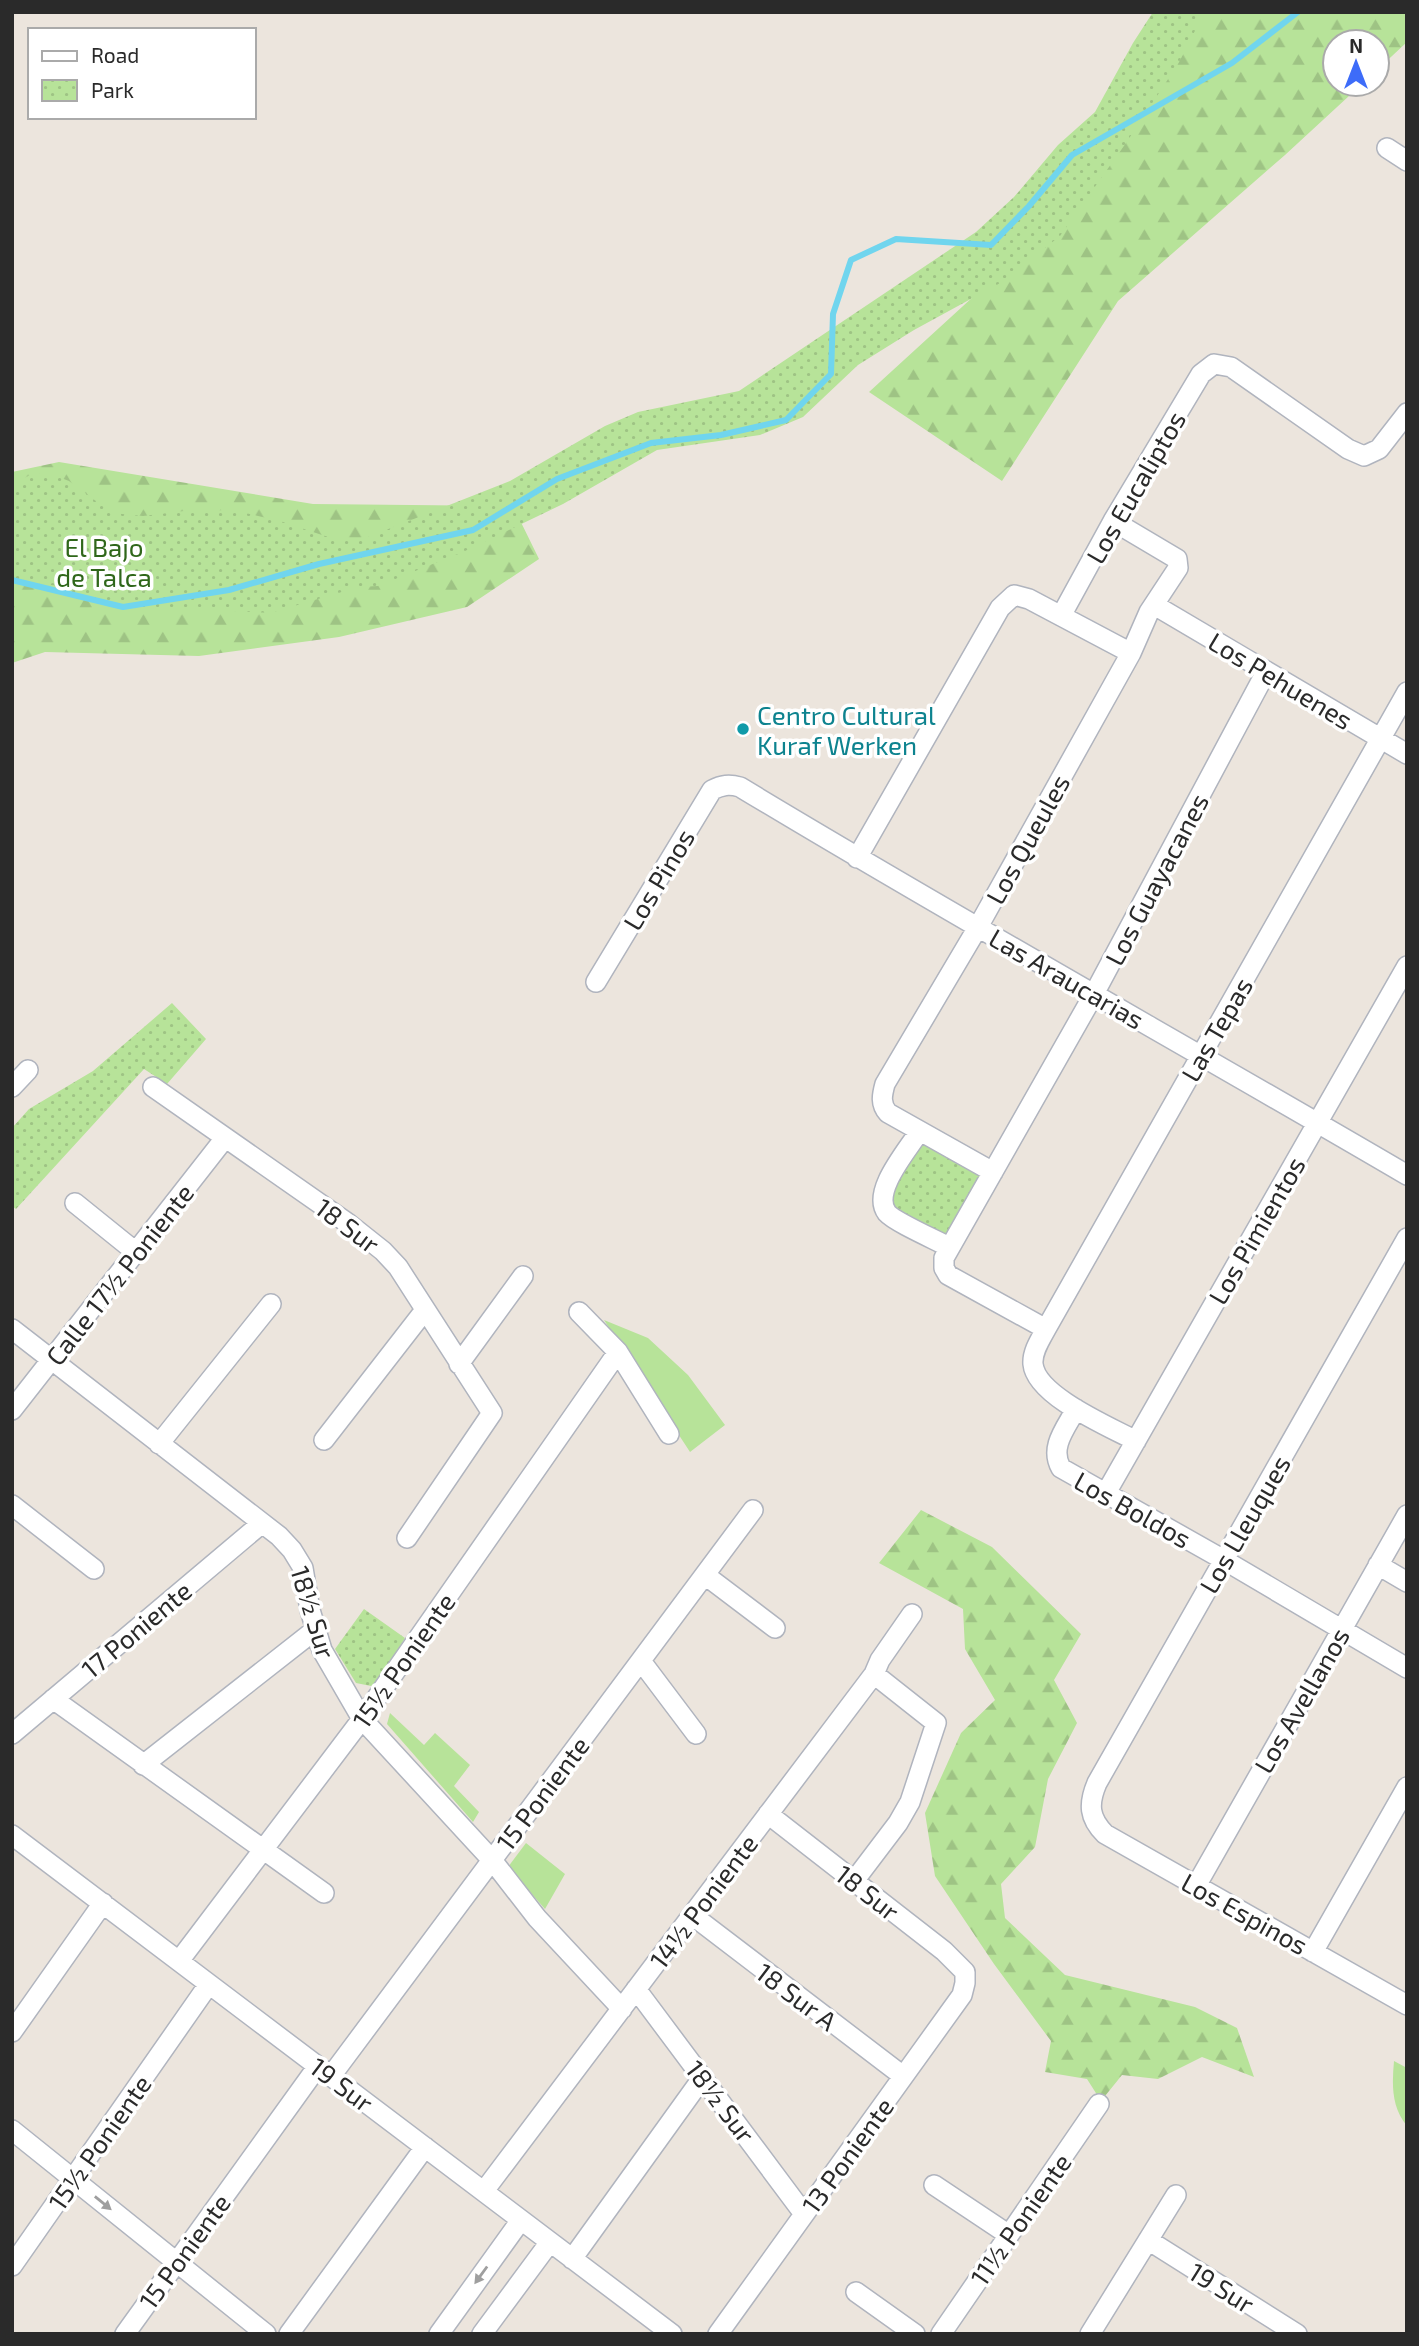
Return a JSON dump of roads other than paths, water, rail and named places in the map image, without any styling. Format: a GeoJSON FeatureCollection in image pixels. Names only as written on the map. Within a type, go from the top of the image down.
{"type":"FeatureCollection","features":[{"type":"Feature","properties":{"kind":"street"},"geometry":{"type":"LineString","coordinates":[[1387,148],[1407,160]]}},
{"type":"Feature","properties":{"kind":"street","name":"Los Eucaliptos"},"geometry":{"type":"LineString","coordinates":[[1061,616],[1113,521],[1201,374],[1214,364],[1231,367],[1348,449],[1364,456],[1379,449],[1407,413]]}},
{"type":"Feature","properties":{"kind":"street","name":"Los Queules"},"geometry":{"type":"LineString","coordinates":[[993,1172],[919,1132],[884,1108],[882,1101],[885,1083],[978,927],[1131,653],[1149,612],[1156,606],[1178,568],[1177,559],[1113,521]]}},
{"type":"Feature","properties":{"kind":"street"},"geometry":{"type":"LineString","coordinates":[[857,858],[1000,608],[1014,595],[1029,599],[1131,653]]}},
{"type":"Feature","properties":{"kind":"street","name":"Los Pehuenes"},"geometry":{"type":"LineString","coordinates":[[1156,606],[1407,754]]}},
{"type":"Feature","properties":{"kind":"street","name":"Los Guayacanes"},"geometry":{"type":"LineString","coordinates":[[1046,1329],[948,1275],[943,1268],[944,1258],[1094,994],[1266,672]]}},
{"type":"Feature","properties":{"kind":"street","name":"Las Tepas"},"geometry":{"type":"LineString","coordinates":[[1076,1409],[1045,1388],[1038,1380],[1033,1368],[1033,1355],[1407,692]]}},
{"type":"Feature","properties":{"kind":"street","name":"Las Araucarias"},"geometry":{"type":"LineString","coordinates":[[726,785],[740,787],[857,858],[1407,1175]]}},
{"type":"Feature","properties":{"kind":"street","name":"Los Pinos"},"geometry":{"type":"LineString","coordinates":[[596,982],[712,790],[726,785]]}},
{"type":"Feature","properties":{"kind":"street","name":"Los Pimientos"},"geometry":{"type":"LineString","coordinates":[[1106,1493],[1407,966]]}},
{"type":"Feature","properties":{"kind":"street"},"geometry":{"type":"LineString","coordinates":[[12,1087],[28,1070]]}},
{"type":"Feature","properties":{"kind":"street","name":"18 Sur"},"geometry":{"type":"LineString","coordinates":[[152,1087],[349,1224],[383,1251],[398,1267],[492,1413],[407,1538]]}},
{"type":"Feature","properties":{"kind":"street"},"geometry":{"type":"LineString","coordinates":[[919,1132],[883,1188],[881,1201],[888,1214],[949,1247]]}},
{"type":"Feature","properties":{"kind":"street","name":"Calle 17½ Poniente"},"geometry":{"type":"LineString","coordinates":[[12,1410],[225,1138]]}},
{"type":"Feature","properties":{"kind":"street"},"geometry":{"type":"LineString","coordinates":[[75,1203],[136,1253]]}},
{"type":"Feature","properties":{"kind":"street","name":"Los Lleuques"},"geometry":{"type":"LineString","coordinates":[[1091,1813],[1091,1797],[1097,1783],[1407,1238]]}},
{"type":"Feature","properties":{"kind":"street"},"geometry":{"type":"LineString","coordinates":[[460,1364],[523,1276]]}},
{"type":"Feature","properties":{"kind":"street"},"geometry":{"type":"LineString","coordinates":[[159,1444],[271,1304]]}},
{"type":"Feature","properties":{"kind":"street"},"geometry":{"type":"LineString","coordinates":[[324,1440],[425,1310]]}},
{"type":"Feature","properties":{"kind":"street"},"geometry":{"type":"LineString","coordinates":[[579,1312],[618,1352],[668,1434]]}},
{"type":"Feature","properties":{"kind":"street","name":"18½ Sur"},"geometry":{"type":"LineString","coordinates":[[12,1329],[286,1543],[303,1568],[315,1630],[331,1669],[362,1719],[492,1860],[537,1918],[622,2009]]}},
{"type":"Feature","properties":{"kind":"street","name":"15½ Poniente"},"geometry":{"type":"LineString","coordinates":[[179,1961],[362,1719],[618,1352]]}},
{"type":"Feature","properties":{"kind":"street"},"geometry":{"type":"LineString","coordinates":[[1076,1409],[1136,1441]]}},
{"type":"Feature","properties":{"kind":"street","name":"Los Boldos"},"geometry":{"type":"LineString","coordinates":[[1076,1409],[1057,1443],[1056,1459],[1061,1468],[1407,1668]]}},
{"type":"Feature","properties":{"kind":"street"},"geometry":{"type":"LineString","coordinates":[[12,1505],[94,1569]]}},
{"type":"Feature","properties":{"kind":"street","name":"15 Poniente"},"geometry":{"type":"LineString","coordinates":[[125,2334],[324,2071],[492,1860],[753,1510]]}},
{"type":"Feature","properties":{"kind":"street","name":"Los Avellanos"},"geometry":{"type":"LineString","coordinates":[[1196,1886],[1407,1515]]}},
{"type":"Feature","properties":{"kind":"street","name":"17 Poniente"},"geometry":{"type":"LineString","coordinates":[[12,1734],[261,1524]]}},
{"type":"Feature","properties":{"kind":"street"},"geometry":{"type":"LineString","coordinates":[[1378,1565],[1407,1582]]}},
{"type":"Feature","properties":{"kind":"street"},"geometry":{"type":"LineString","coordinates":[[705,1575],[775,1628]]}},
{"type":"Feature","properties":{"kind":"street","name":"14½ Poniente"},"geometry":{"type":"LineString","coordinates":[[484,2191],[874,1674],[880,1660],[912,1614]]}},
{"type":"Feature","properties":{"kind":"street"},"geometry":{"type":"LineString","coordinates":[[143,1765],[315,1630]]}},
{"type":"Feature","properties":{"kind":"street"},"geometry":{"type":"LineString","coordinates":[[641,1661],[696,1734]]}},
{"type":"Feature","properties":{"kind":"street"},"geometry":{"type":"LineString","coordinates":[[854,1881],[898,1823],[910,1802],[936,1723],[874,1674]]}},
{"type":"Feature","properties":{"kind":"street"},"geometry":{"type":"LineString","coordinates":[[53,1699],[324,1893]]}},
{"type":"Feature","properties":{"kind":"street"},"geometry":{"type":"LineString","coordinates":[[1313,1952],[1407,1787]]}},
{"type":"Feature","properties":{"kind":"street","name":"Los Espinos"},"geometry":{"type":"LineString","coordinates":[[1091,1813],[1094,1823],[1105,1834],[1407,2005]]}},
{"type":"Feature","properties":{"kind":"street","name":"18 Sur"},"geometry":{"type":"LineString","coordinates":[[768,1814],[944,1951],[965,1972]]}},
{"type":"Feature","properties":{"kind":"street","name":"19 Sur"},"geometry":{"type":"LineString","coordinates":[[13,1835],[669,2333]]}},
{"type":"Feature","properties":{"kind":"street"},"geometry":{"type":"LineString","coordinates":[[12,2032],[103,1903]]}},
{"type":"Feature","properties":{"kind":"street","name":"18 Sur A"},"geometry":{"type":"LineString","coordinates":[[692,1915],[903,2076]]}},
{"type":"Feature","properties":{"kind":"street","name":"13 Poniente"},"geometry":{"type":"LineString","coordinates":[[718,2334],[962,1995],[965,1972]]}},
{"type":"Feature","properties":{"kind":"street","name":"15½ Poniente"},"geometry":{"type":"LineString","coordinates":[[12,2266],[209,1984]]}},
{"type":"Feature","properties":{"kind":"street","name":"18½ Sur"},"geometry":{"type":"LineString","coordinates":[[636,1989],[804,2214]]}},
{"type":"Feature","properties":{"kind":"street"},"geometry":{"type":"LineString","coordinates":[[572,2259],[703,2077]]}},
{"type":"Feature","properties":{"kind":"street","name":"11½ Poniente"},"geometry":{"type":"LineString","coordinates":[[941,2334],[1099,2104]]}},
{"type":"Feature","properties":{"kind":"street"},"geometry":{"type":"LineString","coordinates":[[12,2130],[266,2334]]}},
{"type":"Feature","properties":{"kind":"street"},"geometry":{"type":"LineString","coordinates":[[289,2334],[425,2147]]}},
{"type":"Feature","properties":{"kind":"street"},"geometry":{"type":"LineString","coordinates":[[934,2185],[1009,2235]]}},
{"type":"Feature","properties":{"kind":"street"},"geometry":{"type":"LineString","coordinates":[[1090,2334],[1176,2195]]}},
{"type":"Feature","properties":{"kind":"street"},"geometry":{"type":"LineString","coordinates":[[439,2334],[521,2220]]}},
{"type":"Feature","properties":{"kind":"street","name":"19 Sur"},"geometry":{"type":"LineString","coordinates":[[1147,2240],[1297,2334]]}},
{"type":"Feature","properties":{"kind":"street"},"geometry":{"type":"LineString","coordinates":[[482,2334],[550,2242]]}},
{"type":"Feature","properties":{"kind":"street"},"geometry":{"type":"LineString","coordinates":[[856,2292],[915,2334]]}},
{"type":"Feature","properties":{"kind":"waterway"},"geometry":{"type":"LineString","coordinates":[[12,580],[123,607],[229,590],[319,564],[473,530],[557,479],[651,443],[721,435],[786,420],[831,374],[833,314],[851,260],[896,239],[991,245],[1029,206],[1072,155],[1232,63],[1298,12]]}},
{"type":"Feature","properties":{"kind":"place","name":"Centro Cultural Kuraf Werken"},"geometry":{"type":"Point","coordinates":[743,729]}},
{"type":"Feature","properties":{"kind":"park label","name":"El Bajo de Talca"},"geometry":{"type":"Point","coordinates":[104,561]}}]}
